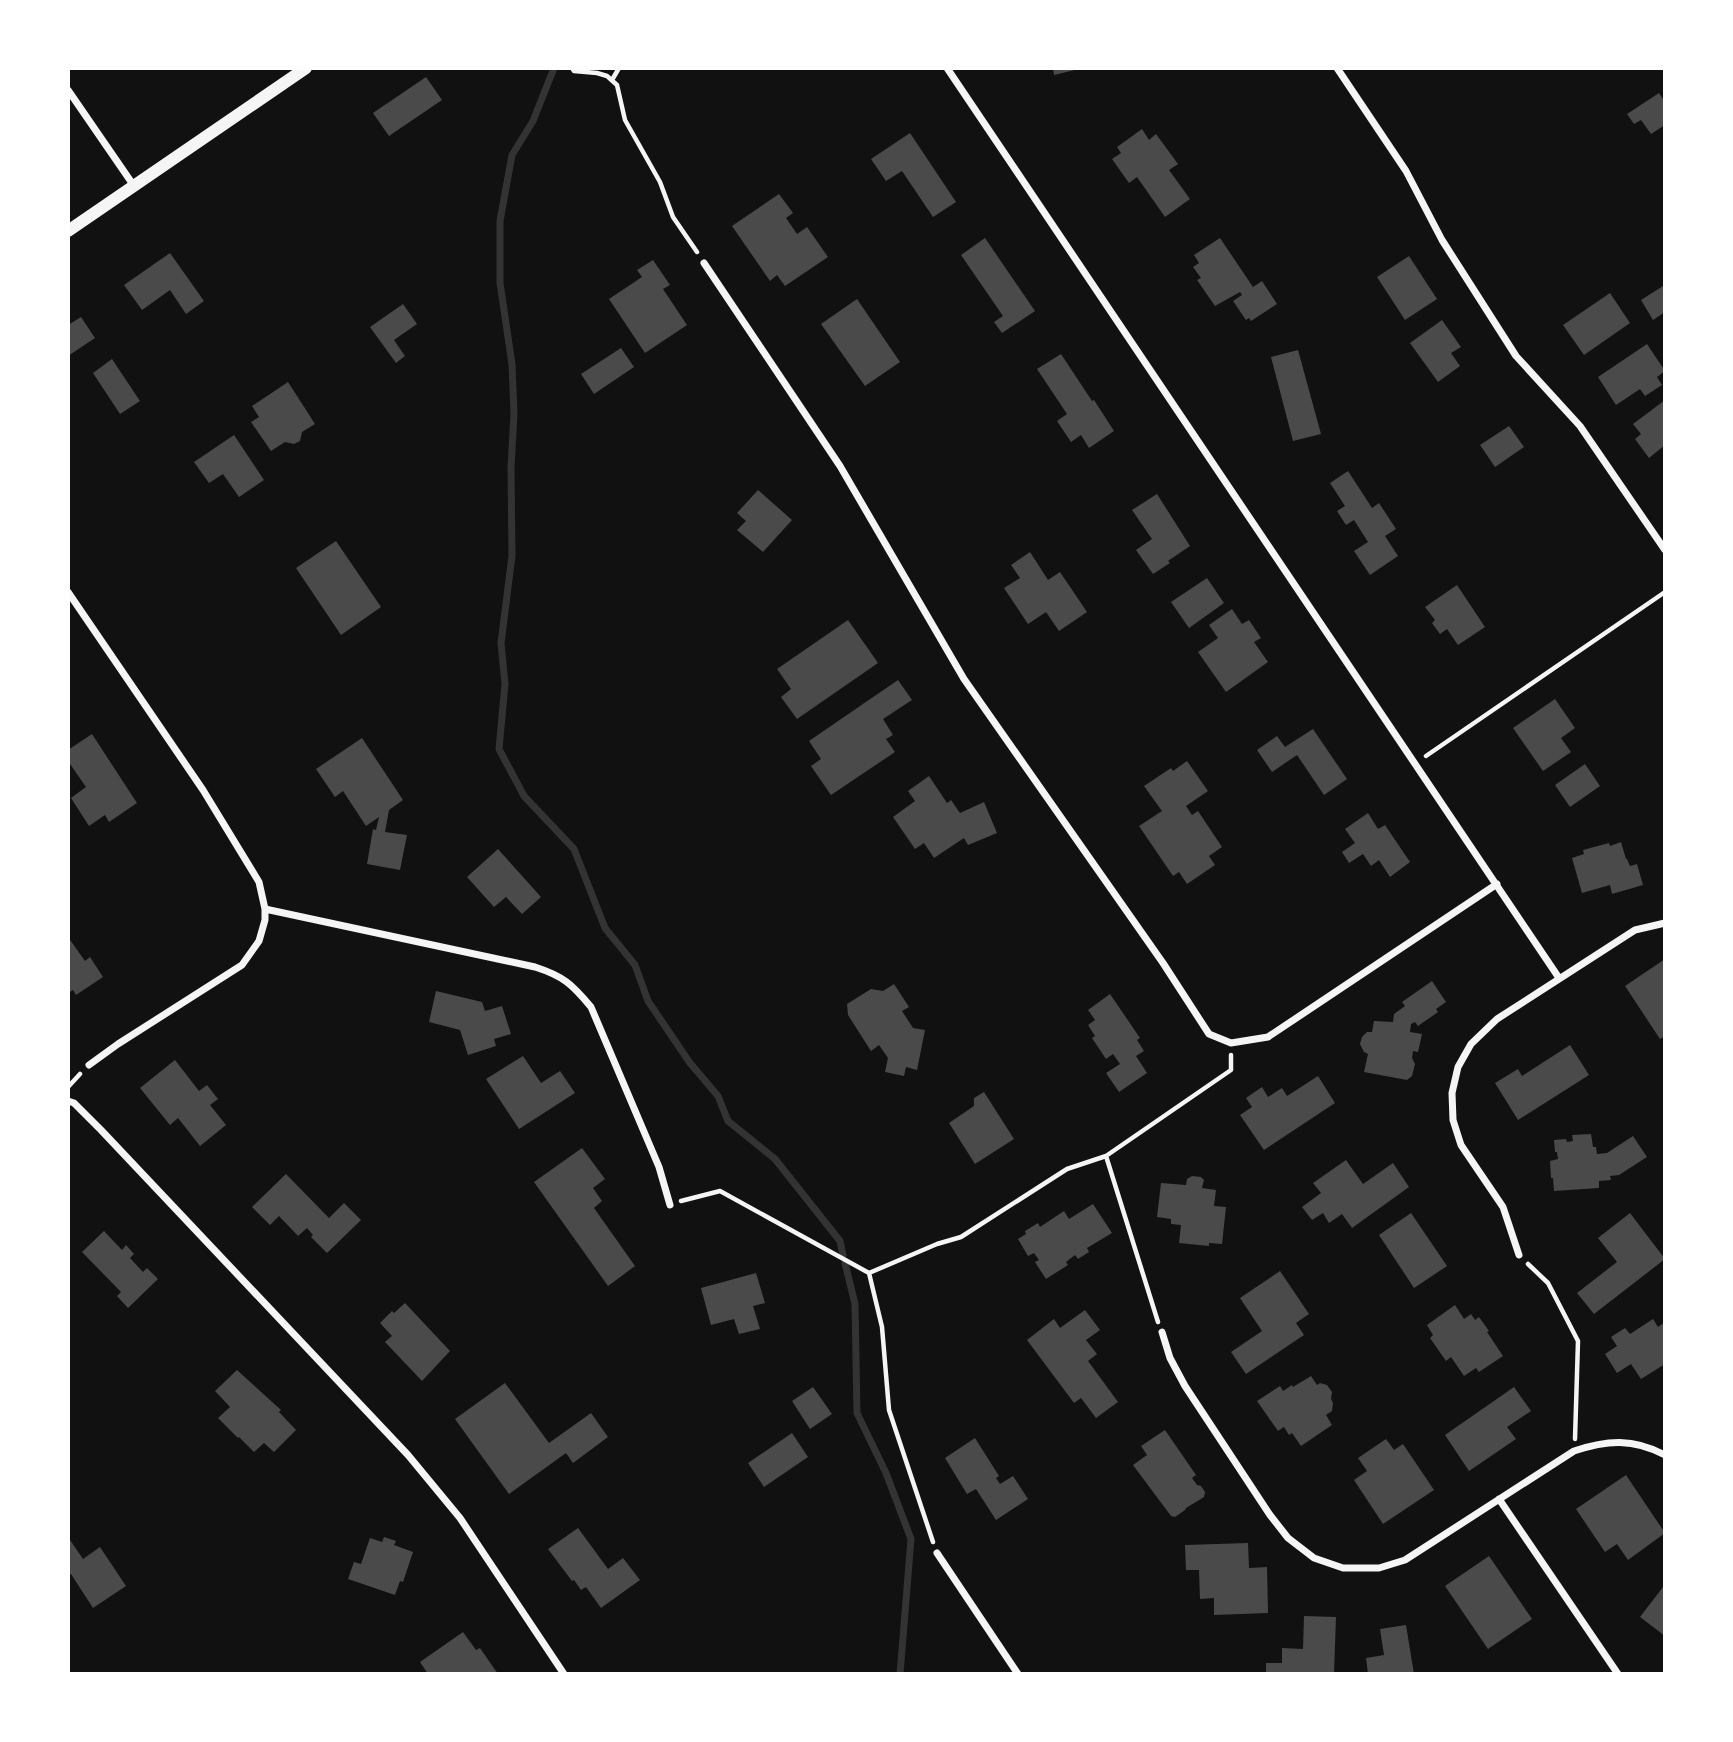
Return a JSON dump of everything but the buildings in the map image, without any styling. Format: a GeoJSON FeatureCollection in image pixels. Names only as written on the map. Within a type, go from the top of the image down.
{"type":"FeatureCollection","features":[{"type":"Feature","properties":{"kind":"street"},"geometry":{"type":"LineString","coordinates":[[68,231],[306,68]]}},
{"type":"Feature","properties":{"kind":"street"},"geometry":{"type":"LineString","coordinates":[[947,68],[1559,978]]}},
{"type":"Feature","properties":{"kind":"street"},"geometry":{"type":"LineString","coordinates":[[1337,68],[1406,171],[1453,258],[1516,356],[1580,426],[1665,550]]}},
{"type":"Feature","properties":{"kind":"street"},"geometry":{"type":"LineString","coordinates":[[68,90],[134,186]]}},
{"type":"Feature","properties":{"kind":"street"},"geometry":{"type":"LineString","coordinates":[[704,263],[839,466],[964,679],[1163,962],[1209,1034],[1231,1043],[1268,1037],[1497,884]]}},
{"type":"Feature","properties":{"kind":"street"},"geometry":{"type":"LineString","coordinates":[[68,593],[203,790],[260,883],[265,909],[259,941],[242,965],[89,1065]]}},
{"type":"Feature","properties":{"kind":"street"},"geometry":{"type":"LineString","coordinates":[[265,909],[555,973],[575,988],[591,1007],[659,1167],[670,1205]]}},
{"type":"Feature","properties":{"kind":"street"},"geometry":{"type":"LineString","coordinates":[[1519,1255],[1503,1207],[1461,1146],[1453,1120],[1452,1093],[1458,1067],[1471,1044],[1497,1019],[1635,930],[1665,923]]}},
{"type":"Feature","properties":{"kind":"street"},"geometry":{"type":"LineString","coordinates":[[68,1101],[101,1130],[408,1455],[460,1518],[565,1674]]}},
{"type":"Feature","properties":{"kind":"street"},"geometry":{"type":"LineString","coordinates":[[1162,1332],[1170,1358],[1185,1386],[1287,1538],[1314,1558],[1343,1568],[1379,1568],[1405,1560],[1574,1451],[1600,1443],[1627,1442],[1665,1455]]}},
{"type":"Feature","properties":{"kind":"street"},"geometry":{"type":"LineString","coordinates":[[1499,1499],[1618,1674]]}},
{"type":"Feature","properties":{"kind":"street"},"geometry":{"type":"LineString","coordinates":[[937,1553],[1018,1674]]}},
{"type":"Feature","properties":{"kind":"path"},"geometry":{"type":"LineString","coordinates":[[572,68],[574,71],[607,76],[617,85],[625,120],[660,182],[673,217],[704,263]]}},
{"type":"Feature","properties":{"kind":"path"},"geometry":{"type":"LineString","coordinates":[[612,80],[619,68]]}},
{"type":"Feature","properties":{"kind":"path"},"geometry":{"type":"LineString","coordinates":[[1416,763],[1665,592]]}},
{"type":"Feature","properties":{"kind":"path"},"geometry":{"type":"LineString","coordinates":[[869,1273],[937,1244],[961,1237],[1068,1169],[1106,1156],[1231,1070],[1231,1043]]}},
{"type":"Feature","properties":{"kind":"path"},"geometry":{"type":"LineString","coordinates":[[1106,1156],[1162,1332]]}},
{"type":"Feature","properties":{"kind":"path"},"geometry":{"type":"LineString","coordinates":[[670,1205],[720,1191],[869,1273],[882,1327],[889,1410],[937,1553]]}},
{"type":"Feature","properties":{"kind":"path"},"geometry":{"type":"LineString","coordinates":[[1519,1255],[1548,1283],[1578,1340],[1574,1451]]}},
{"type":"Feature","properties":{"kind":"waterway"},"geometry":{"type":"LineString","coordinates":[[554,68],[533,121],[512,155],[500,221],[500,283],[512,364],[514,414],[511,467],[512,556],[501,643],[505,684],[499,749],[524,796],[574,849],[605,928],[635,965],[648,1001],[690,1063],[718,1096],[728,1121],[775,1159],[840,1241],[843,1255]]}},
{"type":"Feature","properties":{"kind":"waterway"},"geometry":{"type":"LineString","coordinates":[[845,1263],[855,1304],[857,1413],[886,1473],[911,1539],[900,1674]]}}]}
